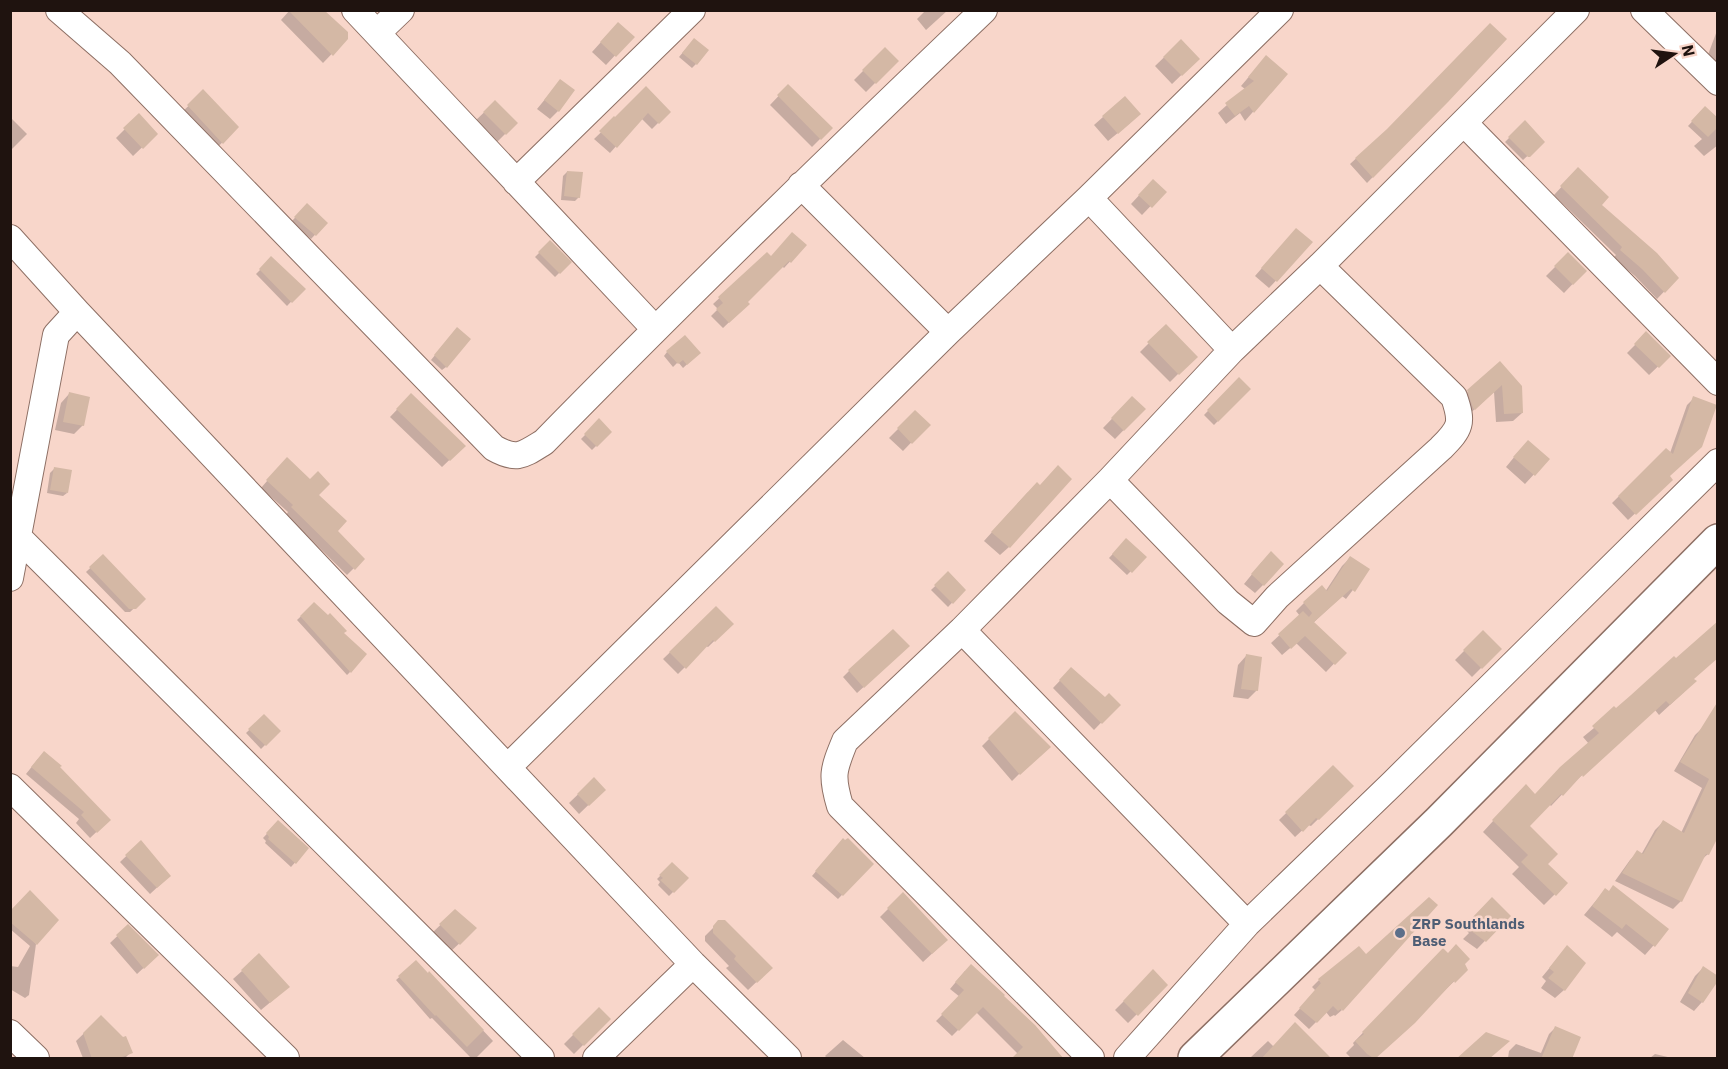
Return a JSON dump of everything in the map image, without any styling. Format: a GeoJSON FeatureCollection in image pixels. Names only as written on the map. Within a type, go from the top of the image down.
{"type":"FeatureCollection","features":[{"type":"Feature","properties":{"kind":"street"},"geometry":{"type":"LineString","coordinates":[[59,10],[120,63],[494,448],[508,456],[526,453],[544,442],[801,185],[984,10]]}},
{"type":"Feature","properties":{"kind":"street"},"geometry":{"type":"LineString","coordinates":[[355,10],[655,329]]}},
{"type":"Feature","properties":{"kind":"street"},"geometry":{"type":"LineString","coordinates":[[377,33],[401,10]]}},
{"type":"Feature","properties":{"kind":"street"},"geometry":{"type":"LineString","coordinates":[[516,182],[692,10]]}},
{"type":"Feature","properties":{"kind":"street"},"geometry":{"type":"LineString","coordinates":[[508,766],[948,332],[1089,198],[1280,10]]}},
{"type":"Feature","properties":{"kind":"street"},"geometry":{"type":"LineString","coordinates":[[1091,1059],[840,806],[833,783],[836,762],[845,741],[963,630],[1110,480],[1232,350],[1320,266],[1576,10]]}},
{"type":"Feature","properties":{"kind":"street"},"geometry":{"type":"LineString","coordinates":[[1644,10],[1718,82]]}},
{"type":"Feature","properties":{"kind":"street"},"geometry":{"type":"LineString","coordinates":[[1464,123],[1718,382]]}},
{"type":"Feature","properties":{"kind":"street"},"geometry":{"type":"LineString","coordinates":[[801,185],[948,332]]}},
{"type":"Feature","properties":{"kind":"street"},"geometry":{"type":"LineString","coordinates":[[1089,198],[1232,350]]}},
{"type":"Feature","properties":{"kind":"street"},"geometry":{"type":"LineString","coordinates":[[10,238],[77,312],[693,964],[788,1059]]}},
{"type":"Feature","properties":{"kind":"street"},"geometry":{"type":"LineString","coordinates":[[1110,480],[1228,602],[1254,623],[1277,597],[1455,434],[1461,416],[1454,397],[1320,266]]}},
{"type":"Feature","properties":{"kind":"street"},"geometry":{"type":"LineString","coordinates":[[10,578],[56,335],[77,312]]}},
{"type":"Feature","properties":{"kind":"street"},"geometry":{"type":"LineString","coordinates":[[1127,1059],[1247,924],[1718,462]]}},
{"type":"Feature","properties":{"kind":"street"},"geometry":{"type":"LineString","coordinates":[[19,538],[541,1059]]}},
{"type":"Feature","properties":{"kind":"street"},"geometry":{"type":"LineString","coordinates":[[1195,1059],[1439,822],[1718,541]]}},
{"type":"Feature","properties":{"kind":"street"},"geometry":{"type":"LineString","coordinates":[[963,630],[1247,924]]}},
{"type":"Feature","properties":{"kind":"street"},"geometry":{"type":"LineString","coordinates":[[10,787],[286,1059]]}},
{"type":"Feature","properties":{"kind":"street"},"geometry":{"type":"LineString","coordinates":[[596,1059],[693,964]]}},
{"type":"Feature","properties":{"kind":"street"},"geometry":{"type":"LineString","coordinates":[[10,1033],[36,1059]]}},
{"type":"Feature","properties":{"kind":"building"},"geometry":{"type":"Polygon","coordinates":[[[288,10],[324,10],[348,32],[348,39],[333,56],[288,10]]]}},
{"type":"Feature","properties":{"kind":"building"},"geometry":{"type":"Polygon","coordinates":[[[618,22],[635,37],[616,57],[600,42],[618,22]]]}},
{"type":"Feature","properties":{"kind":"building"},"geometry":{"type":"Polygon","coordinates":[[[1490,23],[1507,39],[1373,178],[1355,158],[1387,129],[1490,23]]]}},
{"type":"Feature","properties":{"kind":"building"},"geometry":{"type":"Polygon","coordinates":[[[694,38],[709,50],[697,65],[682,53],[694,38]]]}},
{"type":"Feature","properties":{"kind":"building"},"geometry":{"type":"Polygon","coordinates":[[[1181,39],[1200,59],[1182,76],[1163,57],[1181,39]]]}},
{"type":"Feature","properties":{"kind":"building"},"geometry":{"type":"Polygon","coordinates":[[[885,47],[899,61],[876,84],[862,70],[885,47]]]}},
{"type":"Feature","properties":{"kind":"building"},"geometry":{"type":"Polygon","coordinates":[[[1266,55],[1288,74],[1254,113],[1249,106],[1235,116],[1225,103],[1254,81],[1248,77],[1266,55]]]}},
{"type":"Feature","properties":{"kind":"building"},"geometry":{"type":"Polygon","coordinates":[[[560,79],[575,90],[559,112],[544,100],[560,79]]]}},
{"type":"Feature","properties":{"kind":"building"},"geometry":{"type":"Polygon","coordinates":[[[788,84],[833,128],[821,140],[777,95],[788,84]]]}},
{"type":"Feature","properties":{"kind":"building"},"geometry":{"type":"Polygon","coordinates":[[[646,86],[671,112],[659,124],[648,113],[617,148],[599,131],[646,86]]]}},
{"type":"Feature","properties":{"kind":"building"},"geometry":{"type":"Polygon","coordinates":[[[203,89],[239,127],[223,144],[187,105],[203,89]]]}},
{"type":"Feature","properties":{"kind":"building"},"geometry":{"type":"Polygon","coordinates":[[[1125,96],[1141,114],[1118,134],[1102,116],[1125,96]]]}},
{"type":"Feature","properties":{"kind":"building"},"geometry":{"type":"Polygon","coordinates":[[[495,100],[518,123],[506,135],[483,112],[495,100]]]}},
{"type":"Feature","properties":{"kind":"building"},"geometry":{"type":"Polygon","coordinates":[[[1705,106],[1718,118],[1718,127],[1708,137],[1691,121],[1705,106]]]}},
{"type":"Feature","properties":{"kind":"building"},"geometry":{"type":"Polygon","coordinates":[[[139,113],[158,134],[143,149],[123,128],[139,113]]]}},
{"type":"Feature","properties":{"kind":"building"},"geometry":{"type":"Polygon","coordinates":[[[1525,120],[1545,142],[1530,157],[1508,137],[1525,120]]]}},
{"type":"Feature","properties":{"kind":"building"},"geometry":{"type":"Polygon","coordinates":[[[1578,167],[1609,197],[1602,205],[1657,253],[1679,278],[1665,293],[1620,250],[1622,247],[1560,186],[1578,167]]]}},
{"type":"Feature","properties":{"kind":"building"},"geometry":{"type":"Polygon","coordinates":[[[567,171],[583,172],[580,198],[564,196],[567,171]]]}},
{"type":"Feature","properties":{"kind":"building"},"geometry":{"type":"Polygon","coordinates":[[[1153,179],[1167,192],[1152,208],[1138,195],[1153,179]]]}},
{"type":"Feature","properties":{"kind":"building"},"geometry":{"type":"Polygon","coordinates":[[[307,203],[328,223],[316,236],[294,217],[307,203]]]}},
{"type":"Feature","properties":{"kind":"building"},"geometry":{"type":"Polygon","coordinates":[[[1296,228],[1313,242],[1277,282],[1261,268],[1296,228]]]}},
{"type":"Feature","properties":{"kind":"building"},"geometry":{"type":"Polygon","coordinates":[[[792,232],[807,245],[729,323],[716,309],[723,303],[718,297],[767,252],[771,256],[792,232]]]}},
{"type":"Feature","properties":{"kind":"building"},"geometry":{"type":"Polygon","coordinates":[[[550,240],[572,262],[560,274],[538,252],[550,240]]]}},
{"type":"Feature","properties":{"kind":"building"},"geometry":{"type":"Polygon","coordinates":[[[1568,252],[1587,271],[1573,285],[1554,266],[1568,252]]]}},
{"type":"Feature","properties":{"kind":"building"},"geometry":{"type":"Polygon","coordinates":[[[271,256],[306,289],[292,303],[259,269],[271,256]]]}},
{"type":"Feature","properties":{"kind":"building"},"geometry":{"type":"Polygon","coordinates":[[[1166,324],[1198,357],[1179,375],[1147,342],[1166,324]]]}},
{"type":"Feature","properties":{"kind":"building"},"geometry":{"type":"Polygon","coordinates":[[[457,327],[471,339],[447,368],[434,355],[457,327]]]}},
{"type":"Feature","properties":{"kind":"building"},"geometry":{"type":"Polygon","coordinates":[[[1646,331],[1671,356],[1659,368],[1634,344],[1646,331]]]}},
{"type":"Feature","properties":{"kind":"building"},"geometry":{"type":"Polygon","coordinates":[[[685,335],[701,353],[687,365],[683,360],[678,364],[666,351],[685,335]]]}},
{"type":"Feature","properties":{"kind":"building"},"geometry":{"type":"Polygon","coordinates":[[[1500,361],[1522,386],[1523,413],[1504,414],[1502,385],[1475,410],[1473,408],[1467,390],[1500,361]]]}},
{"type":"Feature","properties":{"kind":"building"},"geometry":{"type":"Polygon","coordinates":[[[1239,377],[1251,389],[1218,422],[1207,410],[1239,377]]]}},
{"type":"Feature","properties":{"kind":"building"},"geometry":{"type":"Polygon","coordinates":[[[69,392],[90,397],[84,426],[63,422],[69,392]]]}},
{"type":"Feature","properties":{"kind":"building"},"geometry":{"type":"Polygon","coordinates":[[[411,393],[466,446],[450,461],[396,409],[411,393]]]}},
{"type":"Feature","properties":{"kind":"building"},"geometry":{"type":"Polygon","coordinates":[[[1132,396],[1146,409],[1124,431],[1111,418],[1132,396]]]}},
{"type":"Feature","properties":{"kind":"building"},"geometry":{"type":"Polygon","coordinates":[[[1693,396],[1717,405],[1702,447],[1670,476],[1673,480],[1636,515],[1618,496],[1666,448],[1673,454],[1693,396]]]}},
{"type":"Feature","properties":{"kind":"building"},"geometry":{"type":"Polygon","coordinates":[[[915,410],[931,425],[912,444],[897,428],[915,410]]]}},
{"type":"Feature","properties":{"kind":"building"},"geometry":{"type":"Polygon","coordinates":[[[599,418],[612,432],[597,447],[584,434],[599,418]]]}},
{"type":"Feature","properties":{"kind":"building"},"geometry":{"type":"Polygon","coordinates":[[[1528,440],[1550,459],[1535,476],[1513,457],[1528,440]]]}},
{"type":"Feature","properties":{"kind":"building"},"geometry":{"type":"Polygon","coordinates":[[[287,457],[310,479],[318,471],[330,484],[319,495],[347,521],[338,531],[365,559],[355,570],[266,480],[287,457]]]}},
{"type":"Feature","properties":{"kind":"building"},"geometry":{"type":"Polygon","coordinates":[[[1058,465],[1072,479],[1010,548],[991,532],[1037,482],[1040,485],[1058,465]]]}},
{"type":"Feature","properties":{"kind":"building"},"geometry":{"type":"Polygon","coordinates":[[[54,467],[72,470],[68,493],[50,490],[54,467]]]}},
{"type":"Feature","properties":{"kind":"building"},"geometry":{"type":"Polygon","coordinates":[[[1126,538],[1147,557],[1132,573],[1112,554],[1126,538]]]}},
{"type":"Feature","properties":{"kind":"building"},"geometry":{"type":"Polygon","coordinates":[[[1271,551],[1284,564],[1264,586],[1251,574],[1271,551]]]}},
{"type":"Feature","properties":{"kind":"building"},"geometry":{"type":"Polygon","coordinates":[[[103,554],[146,599],[136,609],[129,609],[89,567],[103,554]]]}},
{"type":"Feature","properties":{"kind":"building"},"geometry":{"type":"Polygon","coordinates":[[[1350,556],[1370,569],[1355,592],[1351,589],[1314,622],[1347,653],[1335,665],[1305,636],[1291,649],[1278,634],[1303,611],[1309,617],[1312,613],[1303,602],[1322,585],[1327,591],[1350,556]]]}},
{"type":"Feature","properties":{"kind":"building"},"geometry":{"type":"Polygon","coordinates":[[[948,571],[966,590],[953,604],[934,585],[948,571]]]}},
{"type":"Feature","properties":{"kind":"building"},"geometry":{"type":"Polygon","coordinates":[[[314,602],[328,615],[330,613],[347,631],[344,633],[367,654],[351,673],[300,616],[314,602]]]}},
{"type":"Feature","properties":{"kind":"building"},"geometry":{"type":"Polygon","coordinates":[[[716,606],[734,624],[715,642],[713,640],[686,669],[669,652],[716,606]]]}},
{"type":"Feature","properties":{"kind":"building"},"geometry":{"type":"Polygon","coordinates":[[[1718,621],[1718,658],[1694,679],[1697,681],[1670,705],[1666,701],[1583,777],[1582,775],[1563,796],[1561,794],[1530,826],[1558,854],[1548,864],[1568,883],[1556,896],[1521,862],[1528,855],[1492,820],[1526,784],[1535,794],[1560,767],[1599,733],[1592,726],[1718,621]]]}},
{"type":"Feature","properties":{"kind":"building"},"geometry":{"type":"Polygon","coordinates":[[[893,629],[910,646],[864,688],[848,670],[893,629]]]}},
{"type":"Feature","properties":{"kind":"building"},"geometry":{"type":"Polygon","coordinates":[[[1483,630],[1502,649],[1482,669],[1463,650],[1483,630]]]}},
{"type":"Feature","properties":{"kind":"building"},"geometry":{"type":"Polygon","coordinates":[[[1246,654],[1262,657],[1258,691],[1241,689],[1246,654]]]}},
{"type":"Feature","properties":{"kind":"building"},"geometry":{"type":"Polygon","coordinates":[[[1071,667],[1105,697],[1109,693],[1121,705],[1102,724],[1059,680],[1071,667]]]}},
{"type":"Feature","properties":{"kind":"building"},"geometry":{"type":"Polygon","coordinates":[[[1718,701],[1718,837],[1709,855],[1706,854],[1682,902],[1622,873],[1637,850],[1643,854],[1663,820],[1684,833],[1709,779],[1680,762],[1718,701]]]}},
{"type":"Feature","properties":{"kind":"building"},"geometry":{"type":"Polygon","coordinates":[[[1015,711],[1051,747],[1020,775],[988,738],[1015,711]]]}},
{"type":"Feature","properties":{"kind":"building"},"geometry":{"type":"Polygon","coordinates":[[[264,714],[281,731],[266,746],[248,729],[264,714]]]}},
{"type":"Feature","properties":{"kind":"building"},"geometry":{"type":"Polygon","coordinates":[[[44,751],[62,766],[60,767],[111,820],[97,833],[81,815],[84,812],[31,767],[44,751]]]}},
{"type":"Feature","properties":{"kind":"building"},"geometry":{"type":"Polygon","coordinates":[[[1333,765],[1354,786],[1319,820],[1316,818],[1303,832],[1285,812],[1333,765]]]}},
{"type":"Feature","properties":{"kind":"building"},"geometry":{"type":"Polygon","coordinates":[[[594,777],[606,790],[589,806],[577,794],[594,777]]]}},
{"type":"Feature","properties":{"kind":"building"},"geometry":{"type":"Polygon","coordinates":[[[278,820],[309,848],[296,864],[268,839],[266,833],[278,820]]]}},
{"type":"Feature","properties":{"kind":"building"},"geometry":{"type":"Polygon","coordinates":[[[843,838],[845,840],[848,838],[874,864],[843,896],[815,871],[843,838]]]}},
{"type":"Feature","properties":{"kind":"building"},"geometry":{"type":"Polygon","coordinates":[[[141,840],[171,876],[157,888],[125,855],[141,840]]]}},
{"type":"Feature","properties":{"kind":"building"},"geometry":{"type":"Polygon","coordinates":[[[672,862],[689,878],[674,893],[660,880],[663,878],[659,875],[672,862]]]}},
{"type":"Feature","properties":{"kind":"building"},"geometry":{"type":"Polygon","coordinates":[[[1613,885],[1669,929],[1655,947],[1626,924],[1622,929],[1592,906],[1605,888],[1609,891],[1613,885]]]}},
{"type":"Feature","properties":{"kind":"building"},"geometry":{"type":"Polygon","coordinates":[[[30,890],[59,920],[37,945],[10,922],[10,911],[30,890]]]}},
{"type":"Feature","properties":{"kind":"building"},"geometry":{"type":"Polygon","coordinates":[[[903,892],[948,940],[932,954],[887,908],[903,892]]]}},
{"type":"Feature","properties":{"kind":"building"},"geometry":{"type":"Polygon","coordinates":[[[1429,897],[1438,905],[1343,1011],[1341,1009],[1338,1011],[1333,1006],[1317,1023],[1299,1008],[1321,983],[1318,979],[1359,946],[1366,954],[1429,897]]]}},
{"type":"Feature","properties":{"kind":"building"},"geometry":{"type":"Polygon","coordinates":[[[1492,897],[1511,916],[1486,942],[1470,930],[1476,923],[1471,919],[1492,897]]]}},
{"type":"Feature","properties":{"kind":"building"},"geometry":{"type":"Polygon","coordinates":[[[455,909],[477,928],[460,945],[439,924],[455,909]]]}},
{"type":"Feature","properties":{"kind":"building"},"geometry":{"type":"Polygon","coordinates":[[[718,920],[725,920],[773,968],[757,983],[734,959],[736,956],[713,933],[713,926],[718,920]]]}},
{"type":"Feature","properties":{"kind":"building"},"geometry":{"type":"Polygon","coordinates":[[[128,924],[159,955],[144,969],[116,935],[128,924]]]}},
{"type":"Feature","properties":{"kind":"building"},"geometry":{"type":"Polygon","coordinates":[[[1456,944],[1470,959],[1465,964],[1468,970],[1375,1059],[1367,1054],[1355,1041],[1364,1034],[1362,1032],[1443,948],[1448,953],[1456,944]]]}},
{"type":"Feature","properties":{"kind":"building"},"geometry":{"type":"Polygon","coordinates":[[[1567,945],[1586,963],[1565,991],[1548,978],[1554,972],[1549,968],[1567,945]]]}},
{"type":"Feature","properties":{"kind":"building"},"geometry":{"type":"Polygon","coordinates":[[[259,953],[290,987],[270,1003],[241,970],[259,953]]]}},
{"type":"Feature","properties":{"kind":"building"},"geometry":{"type":"Polygon","coordinates":[[[416,960],[484,1030],[467,1047],[398,976],[416,960]]]}},
{"type":"Feature","properties":{"kind":"building"},"geometry":{"type":"Polygon","coordinates":[[[971,964],[1035,1025],[1064,1059],[1011,1059],[1023,1047],[983,1007],[959,1031],[941,1014],[964,990],[955,982],[971,964]]]}},
{"type":"Feature","properties":{"kind":"building"},"geometry":{"type":"Polygon","coordinates":[[[1703,966],[1718,976],[1718,981],[1703,1003],[1688,993],[1703,966]]]}},
{"type":"Feature","properties":{"kind":"building"},"geometry":{"type":"Polygon","coordinates":[[[1153,969],[1168,985],[1138,1016],[1123,1001],[1153,969]]]}},
{"type":"Feature","properties":{"kind":"building"},"geometry":{"type":"Polygon","coordinates":[[[599,1007],[611,1019],[584,1046],[572,1034],[599,1007]]]}},
{"type":"Feature","properties":{"kind":"building"},"geometry":{"type":"Polygon","coordinates":[[[101,1015],[123,1037],[126,1036],[133,1053],[117,1059],[92,1059],[83,1033],[101,1015]]]}},
{"type":"Feature","properties":{"kind":"building"},"geometry":{"type":"Polygon","coordinates":[[[1295,1022],[1332,1059],[1261,1059],[1295,1022]]]}},
{"type":"Feature","properties":{"kind":"building"},"geometry":{"type":"Polygon","coordinates":[[[1555,1026],[1581,1037],[1572,1059],[1541,1059],[1555,1026]]]}},
{"type":"Feature","properties":{"kind":"building"},"geometry":{"type":"Polygon","coordinates":[[[1486,1032],[1510,1041],[1489,1059],[1456,1059],[1486,1032]]]}},
{"type":"Feature","properties":{"kind":"place","name":"ZRP Southlands Base"},"geometry":{"type":"Point","coordinates":[1400,933]}}]}
